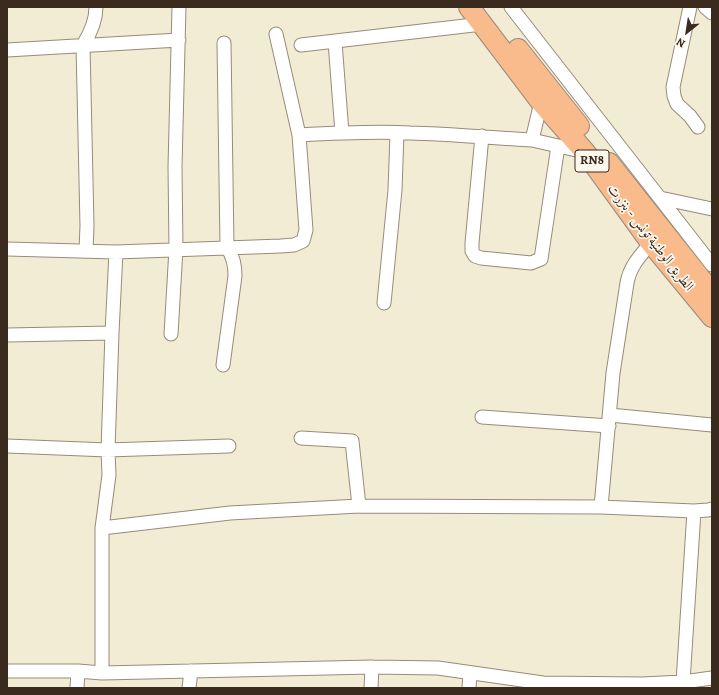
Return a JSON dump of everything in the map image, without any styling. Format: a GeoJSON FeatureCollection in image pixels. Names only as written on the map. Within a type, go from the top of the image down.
{"type":"FeatureCollection","features":[{"type":"Feature","properties":{"kind":"main road","name":"الطريق الوطنية تونس - بنزرت"},"geometry":{"type":"LineString","coordinates":[[469,7],[484,16],[521,63],[712,293]]}},
{"type":"Feature","properties":{"kind":"main road","name":"الطريق الوطنية تونس - بنزرت"},"geometry":{"type":"LineString","coordinates":[[521,63],[541,102],[585,152],[651,243],[712,317]]}},
{"type":"Feature","properties":{"kind":"street"},"geometry":{"type":"LineString","coordinates":[[86,250],[87,226],[82,45],[92,28],[96,7]]}},
{"type":"Feature","properties":{"kind":"street"},"geometry":{"type":"LineString","coordinates":[[171,334],[176,249],[175,167],[179,7]]}},
{"type":"Feature","properties":{"kind":"street"},"geometry":{"type":"LineString","coordinates":[[511,7],[712,265]]}},
{"type":"Feature","properties":{"kind":"street"},"geometry":{"type":"LineString","coordinates":[[690,7],[673,87],[676,104],[690,116],[698,127]]}},
{"type":"Feature","properties":{"kind":"street"},"geometry":{"type":"LineString","coordinates":[[705,7],[712,13]]}},
{"type":"Feature","properties":{"kind":"street"},"geometry":{"type":"LineString","coordinates":[[301,45],[335,42],[484,16]]}},
{"type":"Feature","properties":{"kind":"street"},"geometry":{"type":"LineString","coordinates":[[7,249],[116,252],[294,245],[303,241],[306,230],[299,135],[276,34]]}},
{"type":"Feature","properties":{"kind":"street"},"geometry":{"type":"LineString","coordinates":[[7,50],[179,40]]}},
{"type":"Feature","properties":{"kind":"street"},"geometry":{"type":"LineString","coordinates":[[335,42],[342,133]]}},
{"type":"Feature","properties":{"kind":"street"},"geometry":{"type":"LineString","coordinates":[[223,365],[235,276],[233,258],[227,247],[224,43]]}},
{"type":"Feature","properties":{"kind":"street"},"geometry":{"type":"LineString","coordinates":[[532,140],[541,102]]}},
{"type":"Feature","properties":{"kind":"street"},"geometry":{"type":"LineString","coordinates":[[299,135],[397,133],[482,136],[532,140],[585,152]]}},
{"type":"Feature","properties":{"kind":"street"},"geometry":{"type":"LineString","coordinates":[[384,303],[395,190],[397,133]]}},
{"type":"Feature","properties":{"kind":"street"},"geometry":{"type":"LineString","coordinates":[[482,136],[472,243],[472,251],[475,256],[481,258],[531,263],[541,259],[558,146]]}},
{"type":"Feature","properties":{"kind":"street"},"geometry":{"type":"LineString","coordinates":[[660,198],[712,209]]}},
{"type":"Feature","properties":{"kind":"street"},"geometry":{"type":"LineString","coordinates":[[601,507],[610,421],[613,373],[629,273],[633,265],[651,243]]}},
{"type":"Feature","properties":{"kind":"street"},"geometry":{"type":"LineString","coordinates":[[102,673],[102,528],[109,475],[108,450],[116,252]]}},
{"type":"Feature","properties":{"kind":"street"},"geometry":{"type":"LineString","coordinates":[[7,335],[112,333]]}},
{"type":"Feature","properties":{"kind":"street"},"geometry":{"type":"LineString","coordinates":[[482,417],[712,425]]}},
{"type":"Feature","properties":{"kind":"street"},"geometry":{"type":"LineString","coordinates":[[301,438],[352,441],[359,506]]}},
{"type":"Feature","properties":{"kind":"street"},"geometry":{"type":"LineString","coordinates":[[7,446],[108,450],[229,446]]}},
{"type":"Feature","properties":{"kind":"street"},"geometry":{"type":"LineString","coordinates":[[102,528],[230,513],[359,506],[601,507],[694,511],[708,510],[712,508]]}},
{"type":"Feature","properties":{"kind":"street"},"geometry":{"type":"LineString","coordinates":[[683,682],[694,511]]}},
{"type":"Feature","properties":{"kind":"street"},"geometry":{"type":"LineString","coordinates":[[7,671],[78,671],[102,673],[372,667],[438,668],[543,685],[642,686],[712,678]]}},
{"type":"Feature","properties":{"kind":"street"},"geometry":{"type":"LineString","coordinates":[[372,667],[372,688]]}},
{"type":"Feature","properties":{"kind":"street"},"geometry":{"type":"LineString","coordinates":[[77,688],[78,671]]}},
{"type":"Feature","properties":{"kind":"street"},"geometry":{"type":"LineString","coordinates":[[189,688],[190,671]]}},
{"type":"Feature","properties":{"kind":"street"},"geometry":{"type":"LineString","coordinates":[[469,688],[470,673]]}}]}
